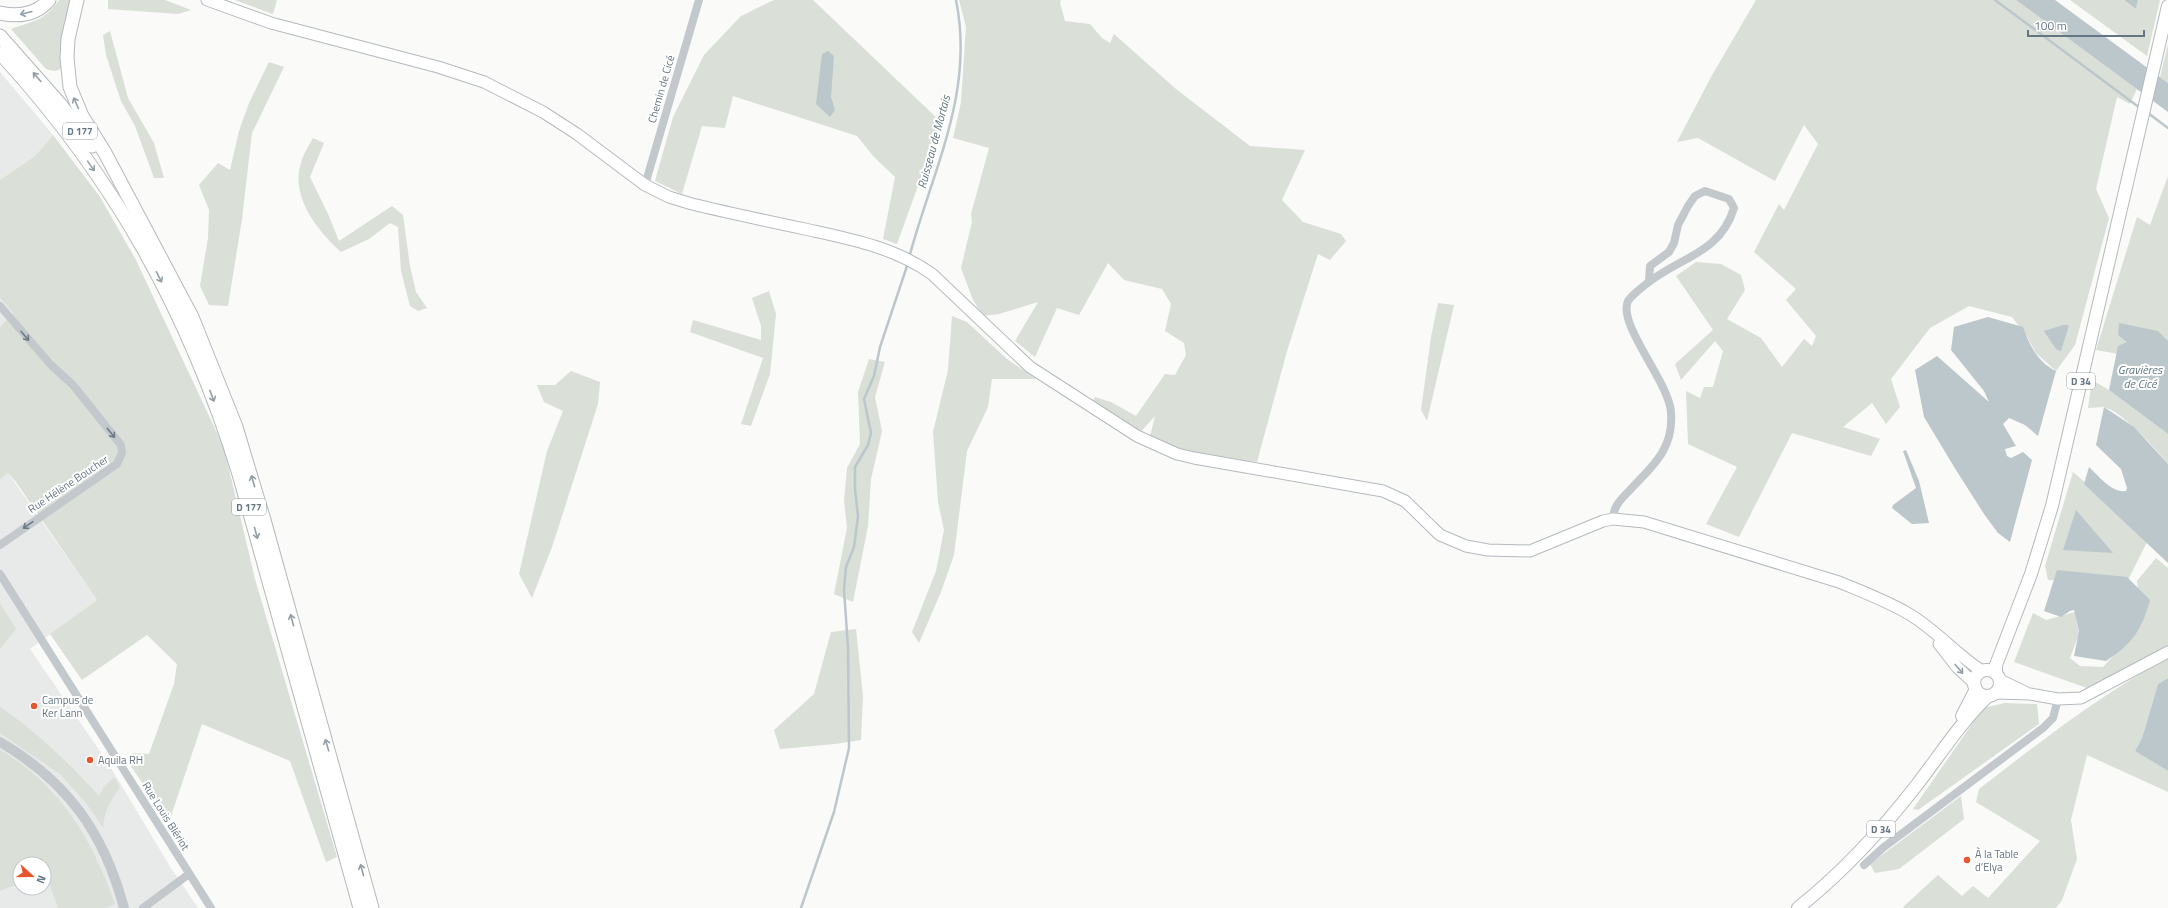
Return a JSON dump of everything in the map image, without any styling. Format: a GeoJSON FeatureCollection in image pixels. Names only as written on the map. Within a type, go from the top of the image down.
{"type":"FeatureCollection","features":[{"type":"Feature","properties":{"kind":"highway"},"geometry":{"type":"LineString","coordinates":[[0,13],[11,16],[26,14],[39,9],[48,0]]}},
{"type":"Feature","properties":{"kind":"highway"},"geometry":{"type":"LineString","coordinates":[[77,0],[68,40],[67,58],[70,87],[82,116],[149,234]]}},
{"type":"Feature","properties":{"kind":"highway","name":"D 177"},"geometry":{"type":"LineString","coordinates":[[0,36],[55,98],[87,140],[123,192],[149,234],[192,317],[236,427],[264,520],[372,908]]}},
{"type":"Feature","properties":{"kind":"highway","name":"D 177"},"geometry":{"type":"LineString","coordinates":[[0,53],[48,107],[113,198],[140,241],[183,325],[225,428],[253,522],[360,908]]}},
{"type":"Feature","properties":{"kind":"highway"},"geometry":{"type":"LineString","coordinates":[[0,63],[68,135]]}},
{"type":"Feature","properties":{"kind":"main road"},"geometry":{"type":"LineString","coordinates":[[210,1],[271,23],[438,67],[484,82],[548,116],[645,184],[669,196],[692,204],[860,242],[898,254],[914,261],[932,274],[1030,367],[1107,419],[1136,436],[1177,454],[1383,491],[1405,501],[1440,535],[1461,544],[1488,550],[1530,551],[1613,519],[1644,522],[1839,582],[1888,603],[1910,614],[1965,660],[2030,694]]}},
{"type":"Feature","properties":{"kind":"main road","name":"D 34"},"geometry":{"type":"LineString","coordinates":[[1991,674],[1996,665],[2031,574],[2050,513],[2168,6]]}},
{"type":"Feature","properties":{"kind":"main road"},"geometry":{"type":"LineString","coordinates":[[1929,629],[1957,667],[1981,694],[2030,694],[2058,699],[2081,698],[2094,693],[2168,652]]}},
{"type":"Feature","properties":{"kind":"main road"},"geometry":{"type":"LineString","coordinates":[[1975,687],[1976,676],[1991,674]]}},
{"type":"Feature","properties":{"kind":"main road"},"geometry":{"type":"LineString","coordinates":[[1991,674],[1999,687],[1992,694]]}},
{"type":"Feature","properties":{"kind":"main road","name":"D 34"},"geometry":{"type":"LineString","coordinates":[[1950,738],[1975,687]]}},
{"type":"Feature","properties":{"kind":"main road","name":"D 34"},"geometry":{"type":"LineString","coordinates":[[1798,908],[1839,872],[1885,824],[1973,710],[1992,694]]}},
{"type":"Feature","properties":{"kind":"street","name":"Chemin de Cicé"},"geometry":{"type":"LineString","coordinates":[[645,184],[698,0]]}},
{"type":"Feature","properties":{"kind":"street"},"geometry":{"type":"LineString","coordinates":[[1613,519],[1618,503],[1661,457],[1670,432],[1671,411],[1667,393],[1634,335],[1626,308],[1631,297],[1650,281],[1667,269],[1705,250],[1713,243],[1724,231],[1730,220],[1734,208],[1730,199],[1705,191],[1695,196],[1678,225],[1674,243],[1669,252],[1650,266],[1648,275],[1650,281]]}},
{"type":"Feature","properties":{"kind":"street","name":"Rue Hélène Boucher"},"geometry":{"type":"LineString","coordinates":[[0,306],[51,365],[73,385],[121,445],[122,453],[117,464],[0,545]]}},
{"type":"Feature","properties":{"kind":"street","name":"Rue Louis Blériot"},"geometry":{"type":"LineString","coordinates":[[0,574],[211,908]]}},
{"type":"Feature","properties":{"kind":"street"},"geometry":{"type":"LineString","coordinates":[[1864,865],[1884,847],[2043,728],[2053,718],[2058,699]]}},
{"type":"Feature","properties":{"kind":"street"},"geometry":{"type":"LineString","coordinates":[[0,742],[38,767],[83,813],[106,854],[124,908]]}},
{"type":"Feature","properties":{"kind":"street"},"geometry":{"type":"LineString","coordinates":[[143,908],[189,874]]}},
{"type":"Feature","properties":{"kind":"shaded area"},"geometry":{"type":"Polygon","coordinates":[[[59,0],[73,0],[61,68],[56,71],[52,71],[46,69],[11,29],[32,22],[43,16],[54,7],[59,0]]]}},
{"type":"Feature","properties":{"kind":"shaded area"},"geometry":{"type":"Polygon","coordinates":[[[108,0],[165,0],[191,10],[178,14],[108,9],[108,0]]]}},
{"type":"Feature","properties":{"kind":"shaded area"},"geometry":{"type":"Polygon","coordinates":[[[235,0],[277,0],[273,14],[235,0]]]}},
{"type":"Feature","properties":{"kind":"shaded area"},"geometry":{"type":"Polygon","coordinates":[[[774,0],[813,0],[941,122],[897,244],[883,239],[895,177],[874,157],[857,136],[733,96],[725,128],[702,126],[682,194],[655,181],[673,117],[704,55],[741,16],[774,0]]]}},
{"type":"Feature","properties":{"kind":"shaded area"},"geometry":{"type":"Polygon","coordinates":[[[959,0],[1061,0],[1060,3],[1065,21],[1090,24],[1102,38],[1110,43],[1114,34],[1176,89],[1250,146],[1305,150],[1282,200],[1303,222],[1341,234],[1346,241],[1330,260],[1318,254],[1287,351],[1257,462],[1187,453],[1150,437],[1155,416],[1137,436],[1089,407],[1095,397],[1111,402],[1136,416],[1165,374],[1175,375],[1186,355],[1184,343],[1165,331],[1171,304],[1162,289],[1124,280],[1108,263],[1079,315],[1057,308],[1035,357],[1015,341],[1038,302],[999,314],[983,316],[973,300],[961,268],[972,222],[971,214],[989,148],[953,138],[961,102],[966,27],[959,0]]]}},
{"type":"Feature","properties":{"kind":"shaded area"},"geometry":{"type":"Polygon","coordinates":[[[1756,0],[2016,0],[2137,89],[2130,104],[2117,97],[2096,189],[2109,218],[2075,345],[2056,371],[2036,353],[2026,335],[2012,317],[1969,306],[1930,328],[1891,379],[1900,407],[1886,424],[1872,403],[1843,427],[1880,439],[1871,456],[1792,433],[1739,537],[1706,524],[1737,467],[1688,444],[1686,391],[1700,398],[1704,387],[1713,387],[1723,351],[1715,341],[1681,380],[1675,364],[1713,330],[1676,276],[1696,262],[1721,264],[1741,275],[1745,290],[1727,319],[1761,338],[1782,367],[1804,339],[1812,346],[1816,336],[1786,300],[1796,289],[1754,252],[1779,204],[1784,210],[1818,144],[1804,125],[1775,181],[1698,138],[1677,142],[1711,77],[1756,0]]]}},
{"type":"Feature","properties":{"kind":"shaded area"},"geometry":{"type":"Polygon","coordinates":[[[2070,0],[2124,0],[2136,9],[2138,0],[2160,0],[2147,56],[2070,0]]]}},
{"type":"Feature","properties":{"kind":"shaded area"},"geometry":{"type":"Polygon","coordinates":[[[110,31],[128,98],[154,143],[164,178],[154,178],[135,126],[121,101],[106,55],[103,35],[110,31]]]}},
{"type":"Feature","properties":{"kind":"shaded area"},"geometry":{"type":"Polygon","coordinates":[[[2168,44],[2168,83],[2160,77],[2168,44]]]}},
{"type":"Feature","properties":{"kind":"shaded area"},"geometry":{"type":"Polygon","coordinates":[[[269,62],[284,67],[252,133],[242,219],[228,306],[209,305],[200,286],[208,238],[209,210],[199,185],[218,163],[230,170],[239,131],[249,103],[269,62]]]}},
{"type":"Feature","properties":{"kind":"shaded area"},"geometry":{"type":"Polygon","coordinates":[[[0,72],[53,135],[35,156],[0,180],[0,72]]]}},
{"type":"Feature","properties":{"kind":"shaded area"},"geometry":{"type":"Polygon","coordinates":[[[53,135],[100,197],[136,260],[224,448],[255,579],[337,857],[326,862],[290,761],[202,724],[169,822],[130,765],[133,753],[149,754],[174,684],[177,664],[147,635],[82,680],[50,634],[97,600],[16,482],[8,473],[0,480],[0,327],[13,313],[0,298],[0,180],[35,156],[53,135]]]}},
{"type":"Feature","properties":{"kind":"shaded area"},"geometry":{"type":"Polygon","coordinates":[[[313,138],[324,143],[310,177],[339,241],[392,206],[403,215],[410,266],[416,292],[427,308],[418,311],[410,306],[401,271],[398,227],[390,223],[369,239],[341,252],[315,224],[303,201],[299,188],[301,163],[303,156],[313,138]]]}},
{"type":"Feature","properties":{"kind":"shaded area"},"geometry":{"type":"Polygon","coordinates":[[[2168,176],[2168,376],[2152,360],[2096,350],[2137,217],[2150,225],[2168,176]]]}},
{"type":"Feature","properties":{"kind":"shaded area"},"geometry":{"type":"Polygon","coordinates":[[[769,291],[776,314],[770,374],[751,426],[741,424],[763,358],[690,332],[693,320],[761,340],[761,326],[752,298],[769,291]]]}},
{"type":"Feature","properties":{"kind":"shaded area"},"geometry":{"type":"Polygon","coordinates":[[[0,298],[13,313],[0,327],[0,298]]]}},
{"type":"Feature","properties":{"kind":"shaded area"},"geometry":{"type":"Polygon","coordinates":[[[1438,303],[1454,305],[1427,421],[1421,410],[1431,337],[1438,303]]]}},
{"type":"Feature","properties":{"kind":"shaded area"},"geometry":{"type":"Polygon","coordinates":[[[952,316],[967,322],[1007,359],[1036,379],[992,379],[988,407],[967,451],[954,555],[941,592],[919,643],[912,632],[936,571],[944,530],[938,502],[933,432],[948,370],[952,316]]]}},
{"type":"Feature","properties":{"kind":"shaded area"},"geometry":{"type":"Polygon","coordinates":[[[869,359],[885,362],[875,397],[882,431],[871,479],[868,526],[853,602],[834,594],[847,528],[844,501],[847,468],[860,444],[858,392],[869,359]]]}},
{"type":"Feature","properties":{"kind":"shaded area"},"geometry":{"type":"Polygon","coordinates":[[[571,371],[600,382],[598,404],[552,547],[532,598],[519,574],[547,451],[563,411],[544,402],[537,385],[555,385],[571,371]]]}},
{"type":"Feature","properties":{"kind":"shaded area"},"geometry":{"type":"Polygon","coordinates":[[[2092,380],[2109,390],[2168,434],[2168,464],[2156,449],[2138,431],[2119,415],[2110,409],[2103,407],[2088,408],[2092,380]]]}},
{"type":"Feature","properties":{"kind":"shaded area"},"geometry":{"type":"Polygon","coordinates":[[[2073,472],[2149,538],[2126,584],[2048,580],[2045,566],[2073,472]]]}},
{"type":"Feature","properties":{"kind":"shaded area","name":"Campus de Ker Lann"},"geometry":{"type":"Polygon","coordinates":[[[8,473],[97,600],[30,649],[108,763],[169,865],[198,908],[0,908],[0,480],[8,473]]]}},
{"type":"Feature","properties":{"kind":"shaded area"},"geometry":{"type":"Polygon","coordinates":[[[2156,558],[2168,568],[2168,647],[2087,688],[2014,662],[2033,613],[2046,620],[2075,612],[2079,634],[2070,658],[2080,666],[2103,667],[2142,624],[2137,581],[2156,558]]]}},
{"type":"Feature","properties":{"kind":"shaded area"},"geometry":{"type":"Polygon","coordinates":[[[0,603],[16,629],[0,649],[0,603]]]}},
{"type":"Feature","properties":{"kind":"shaded area"},"geometry":{"type":"Polygon","coordinates":[[[856,629],[863,696],[861,740],[780,749],[774,730],[814,694],[831,632],[856,629]]]}},
{"type":"Feature","properties":{"kind":"shaded area"},"geometry":{"type":"Polygon","coordinates":[[[2168,658],[2168,678],[2158,684],[2142,738],[2135,751],[2168,771],[2168,792],[2087,755],[2071,820],[2077,859],[2062,900],[2056,908],[1903,907],[1938,875],[1962,896],[1973,886],[1988,898],[2040,841],[1976,802],[1979,789],[2094,703],[2118,687],[2168,658]]]}},
{"type":"Feature","properties":{"kind":"shaded area"},"geometry":{"type":"Polygon","coordinates":[[[2005,703],[2037,704],[2039,724],[1918,810],[1913,809],[1983,708],[2005,703]]]}},
{"type":"Feature","properties":{"kind":"shaded area"},"geometry":{"type":"Polygon","coordinates":[[[0,707],[52,748],[99,796],[104,787],[114,777],[120,787],[108,806],[103,828],[86,803],[61,775],[0,733],[0,707]]]}},
{"type":"Feature","properties":{"kind":"shaded area"},"geometry":{"type":"Polygon","coordinates":[[[0,750],[22,764],[40,780],[57,797],[72,816],[85,836],[96,858],[115,904],[106,908],[58,908],[52,891],[52,856],[12,856],[12,886],[0,891],[0,750]]]}},
{"type":"Feature","properties":{"kind":"shaded area"},"geometry":{"type":"Polygon","coordinates":[[[1961,796],[1964,819],[1899,869],[1875,873],[1870,864],[1961,796]]]}},
{"type":"Feature","properties":{"kind":"water"},"geometry":{"type":"Polygon","coordinates":[[[2016,0],[2055,0],[2168,83],[2168,112],[2016,0]]]}},
{"type":"Feature","properties":{"kind":"water"},"geometry":{"type":"Polygon","coordinates":[[[2124,0],[2138,0],[2136,9],[2124,0]]]}},
{"type":"Feature","properties":{"kind":"water"},"geometry":{"type":"Polygon","coordinates":[[[828,51],[834,56],[831,97],[835,110],[830,117],[816,104],[822,54],[828,51]]]}},
{"type":"Feature","properties":{"kind":"water"},"geometry":{"type":"Polygon","coordinates":[[[1988,317],[2023,327],[2028,340],[2039,358],[2056,371],[2038,436],[2025,425],[2009,418],[2003,424],[2016,446],[2005,449],[2007,456],[2011,458],[2023,452],[2032,460],[2010,542],[1998,533],[1984,514],[1924,417],[1915,370],[1937,356],[1989,402],[1984,391],[1951,350],[1954,327],[1988,317]]]}},
{"type":"Feature","properties":{"kind":"water","name":"Gravières de Cicé"},"geometry":{"type":"Polygon","coordinates":[[[2119,323],[2158,331],[2168,341],[2168,434],[2109,390],[2118,346],[2127,342],[2118,335],[2119,323]]]}},
{"type":"Feature","properties":{"kind":"water"},"geometry":{"type":"Polygon","coordinates":[[[2063,325],[2069,325],[2061,351],[2056,349],[2044,331],[2063,325]]]}},
{"type":"Feature","properties":{"kind":"water","name":"Gravières de Cicé"},"geometry":{"type":"Polygon","coordinates":[[[2104,407],[2134,427],[2168,464],[2168,563],[2084,484],[2089,467],[2110,487],[2121,491],[2126,491],[2127,488],[2121,469],[2096,445],[2104,407]]]}},
{"type":"Feature","properties":{"kind":"water"},"geometry":{"type":"Polygon","coordinates":[[[1906,450],[1919,481],[1929,523],[1912,524],[1892,508],[1893,505],[1916,488],[1903,451],[1906,450]]]}},
{"type":"Feature","properties":{"kind":"water"},"geometry":{"type":"Polygon","coordinates":[[[2076,510],[2113,553],[2063,550],[2076,510]]]}},
{"type":"Feature","properties":{"kind":"water"},"geometry":{"type":"Polygon","coordinates":[[[2057,570],[2127,577],[2150,600],[2147,611],[2135,635],[2123,649],[2106,661],[2074,656],[2079,631],[2074,610],[2061,617],[2044,611],[2057,570]]]}},
{"type":"Feature","properties":{"kind":"water"},"geometry":{"type":"Polygon","coordinates":[[[2168,678],[2168,771],[2135,751],[2142,738],[2158,684],[2168,678]]]}},
{"type":"Feature","properties":{"kind":"waterway","name":"Ruisseau de Mortais"},"geometry":{"type":"LineString","coordinates":[[909,258],[939,163],[956,100],[960,67],[960,34],[956,0]]}},
{"type":"Feature","properties":{"kind":"waterway"},"geometry":{"type":"LineString","coordinates":[[1995,0],[2140,108]]}},
{"type":"Feature","properties":{"kind":"waterway"},"geometry":{"type":"LineString","coordinates":[[2148,113],[2168,128]]}},
{"type":"Feature","properties":{"kind":"waterway"},"geometry":{"type":"LineString","coordinates":[[801,908],[834,812],[849,748],[848,648],[844,589],[846,567],[854,547],[858,516],[855,489],[855,467],[868,445],[871,433],[864,399],[874,376],[880,347],[908,263]]}},
{"type":"Feature","properties":{"kind":"place","name":"Campus de Ker Lann"},"geometry":{"type":"Point","coordinates":[34,706]}},
{"type":"Feature","properties":{"kind":"place","name":"Aquila RH"},"geometry":{"type":"Point","coordinates":[90,760]}},
{"type":"Feature","properties":{"kind":"place","name":"À la Table d’Elya"},"geometry":{"type":"Point","coordinates":[1967,860]}}]}
